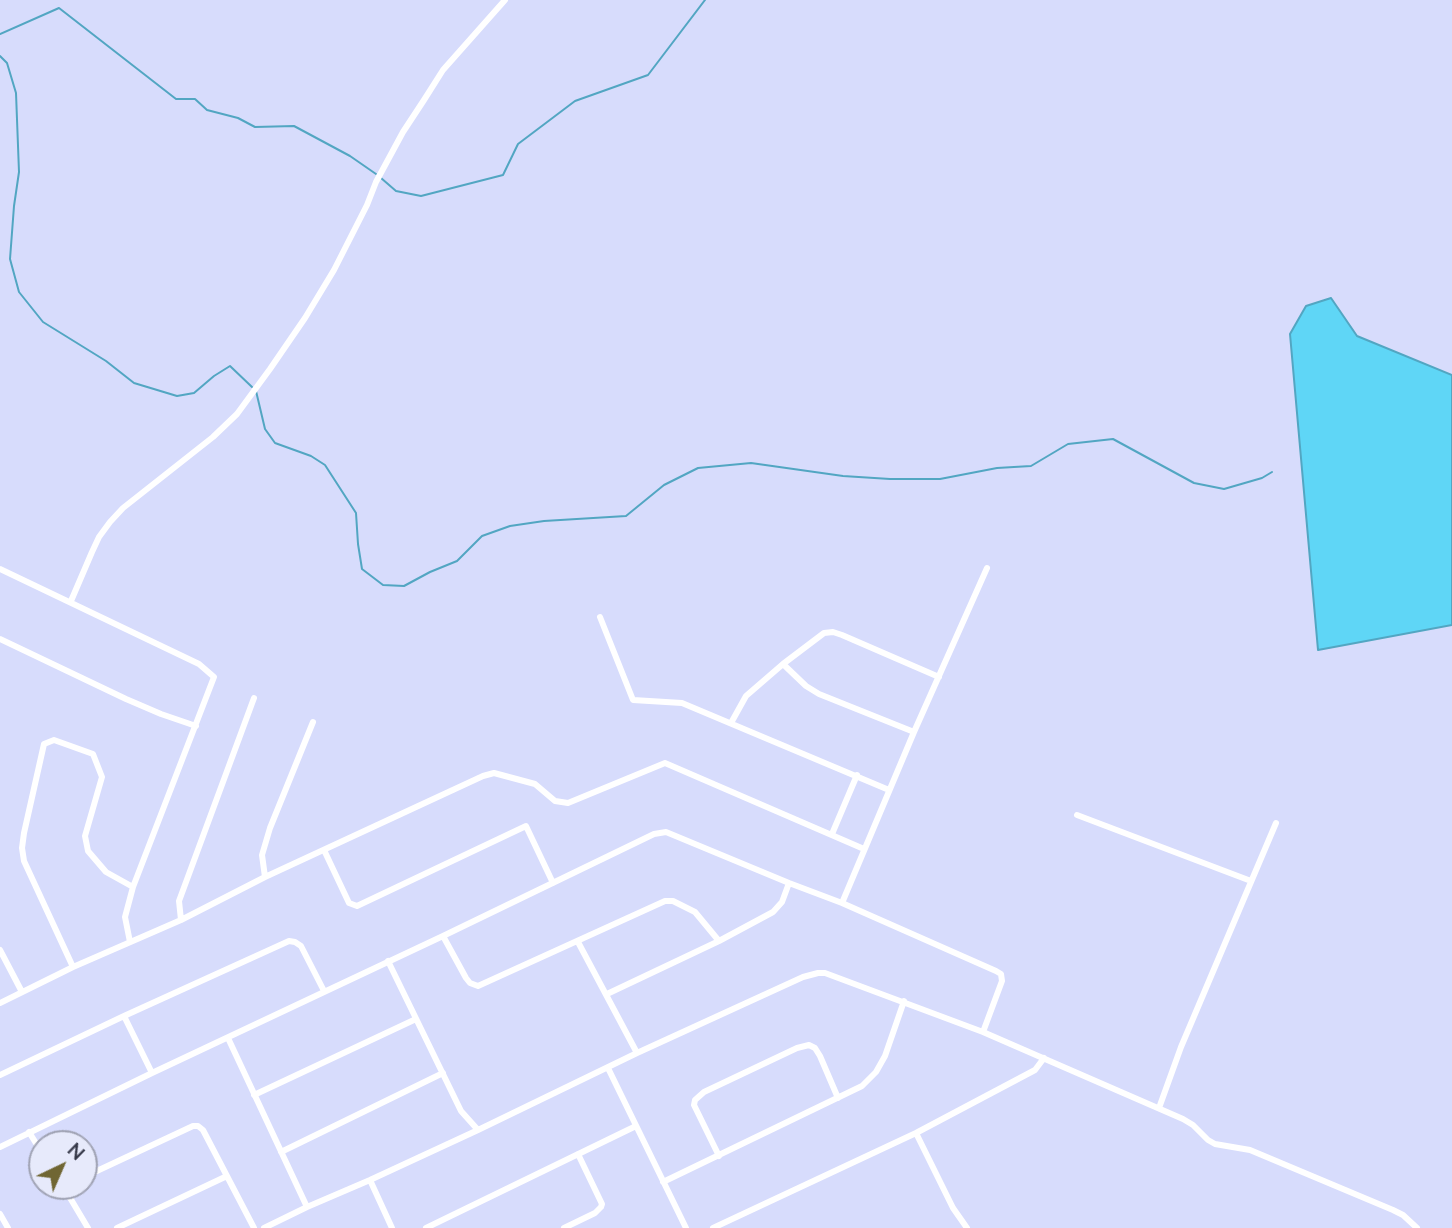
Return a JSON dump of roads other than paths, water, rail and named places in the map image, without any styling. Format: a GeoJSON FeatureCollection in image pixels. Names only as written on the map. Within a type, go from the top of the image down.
{"type":"FeatureCollection","features":[{"type":"Feature","properties":{"kind":"street"},"geometry":{"type":"LineString","coordinates":[[71,601],[99,537],[110,522],[123,508],[213,437],[237,414],[270,369],[334,270],[403,132],[443,70],[505,0]]}},
{"type":"Feature","properties":{"kind":"street"},"geometry":{"type":"LineString","coordinates":[[842,904],[987,568]]}},
{"type":"Feature","properties":{"kind":"street"},"geometry":{"type":"LineString","coordinates":[[0,569],[199,664],[214,677],[133,887],[125,917],[130,942]]}},
{"type":"Feature","properties":{"kind":"street"},"geometry":{"type":"LineString","coordinates":[[600,617],[633,700],[682,703],[889,790]]}},
{"type":"Feature","properties":{"kind":"street"},"geometry":{"type":"LineString","coordinates":[[730,723],[746,696],[824,633],[842,635],[939,677]]}},
{"type":"Feature","properties":{"kind":"street"},"geometry":{"type":"LineString","coordinates":[[1,642],[126,699],[196,726]]}},
{"type":"Feature","properties":{"kind":"street"},"geometry":{"type":"LineString","coordinates":[[783,664],[819,694],[914,732]]}},
{"type":"Feature","properties":{"kind":"street"},"geometry":{"type":"LineString","coordinates":[[181,920],[179,901],[254,698]]}},
{"type":"Feature","properties":{"kind":"street"},"geometry":{"type":"LineString","coordinates":[[265,877],[262,855],[270,828],[313,722]]}},
{"type":"Feature","properties":{"kind":"street"},"geometry":{"type":"LineString","coordinates":[[73,967],[24,861],[22,848],[44,744],[54,740],[93,754],[102,777],[85,836],[88,851],[106,873],[133,887]]}},
{"type":"Feature","properties":{"kind":"street"},"geometry":{"type":"LineString","coordinates":[[0,1003],[73,967],[181,920],[265,877],[494,773],[536,784],[555,800],[568,803],[665,763],[864,849]]}},
{"type":"Feature","properties":{"kind":"street"},"geometry":{"type":"LineString","coordinates":[[832,834],[857,775]]}},
{"type":"Feature","properties":{"kind":"street"},"geometry":{"type":"LineString","coordinates":[[1077,815],[1251,881]]}},
{"type":"Feature","properties":{"kind":"street"},"geometry":{"type":"LineString","coordinates":[[1159,1108],[1181,1047],[1276,823]]}},
{"type":"Feature","properties":{"kind":"street"},"geometry":{"type":"LineString","coordinates":[[324,850],[349,903],[358,906],[526,826],[553,883]]}},
{"type":"Feature","properties":{"kind":"street"},"geometry":{"type":"LineString","coordinates":[[33,1130],[654,834],[666,832],[926,939],[999,972],[1002,981],[983,1031]]}},
{"type":"Feature","properties":{"kind":"street"},"geometry":{"type":"LineString","coordinates":[[607,994],[719,941],[776,910],[789,883]]}},
{"type":"Feature","properties":{"kind":"street"},"geometry":{"type":"LineString","coordinates":[[443,936],[466,978],[478,986],[665,901],[684,905],[695,912],[719,941]]}},
{"type":"Feature","properties":{"kind":"street"},"geometry":{"type":"LineString","coordinates":[[0,1075],[289,941],[301,946],[324,991]]}},
{"type":"Feature","properties":{"kind":"street"},"geometry":{"type":"LineString","coordinates":[[578,942],[637,1053]]}},
{"type":"Feature","properties":{"kind":"street"},"geometry":{"type":"LineString","coordinates":[[0,950],[22,992]]}},
{"type":"Feature","properties":{"kind":"street"},"geometry":{"type":"LineString","coordinates":[[388,961],[461,1111],[478,1130]]}},
{"type":"Feature","properties":{"kind":"street"},"geometry":{"type":"LineString","coordinates":[[264,1228],[478,1130],[637,1053],[811,974],[825,973],[983,1031],[1183,1119],[1215,1144],[1236,1146],[1261,1154],[1393,1210],[1417,1228]]}},
{"type":"Feature","properties":{"kind":"street"},"geometry":{"type":"LineString","coordinates":[[663,1182],[862,1086],[876,1072],[885,1056],[904,1002]]}},
{"type":"Feature","properties":{"kind":"street"},"geometry":{"type":"LineString","coordinates":[[124,1016],[152,1073]]}},
{"type":"Feature","properties":{"kind":"street"},"geometry":{"type":"LineString","coordinates":[[254,1095],[416,1019]]}},
{"type":"Feature","properties":{"kind":"street"},"geometry":{"type":"LineString","coordinates":[[228,1038],[307,1207]]}},
{"type":"Feature","properties":{"kind":"street"},"geometry":{"type":"LineString","coordinates":[[719,1156],[694,1105],[699,1095],[797,1048],[809,1045],[815,1048],[820,1056],[838,1098]]}},
{"type":"Feature","properties":{"kind":"street"},"geometry":{"type":"LineString","coordinates":[[713,1228],[916,1133],[1035,1070],[1044,1058]]}},
{"type":"Feature","properties":{"kind":"street"},"geometry":{"type":"LineString","coordinates":[[608,1068],[686,1228]]}},
{"type":"Feature","properties":{"kind":"street"},"geometry":{"type":"LineString","coordinates":[[281,1152],[443,1073]]}},
{"type":"Feature","properties":{"kind":"street"},"geometry":{"type":"LineString","coordinates":[[98,1171],[198,1126],[204,1130],[254,1228]]}},
{"type":"Feature","properties":{"kind":"street"},"geometry":{"type":"LineString","coordinates":[[426,1228],[636,1126]]}},
{"type":"Feature","properties":{"kind":"street"},"geometry":{"type":"LineString","coordinates":[[0,1147],[28,1133]]}},
{"type":"Feature","properties":{"kind":"street"},"geometry":{"type":"LineString","coordinates":[[916,1133],[953,1208],[967,1228]]}},
{"type":"Feature","properties":{"kind":"street"},"geometry":{"type":"LineString","coordinates":[[564,1228],[595,1213],[602,1204],[578,1154]]}},
{"type":"Feature","properties":{"kind":"street"},"geometry":{"type":"LineString","coordinates":[[117,1228],[227,1176]]}},
{"type":"Feature","properties":{"kind":"street"},"geometry":{"type":"LineString","coordinates":[[370,1180],[391,1228]]}},
{"type":"Feature","properties":{"kind":"street"},"geometry":{"type":"LineString","coordinates":[[72,1200],[88,1228]]}},
{"type":"Feature","properties":{"kind":"street"},"geometry":{"type":"LineString","coordinates":[[0,1214],[8,1228]]}},
{"type":"Feature","properties":{"kind":"water"},"geometry":{"type":"Polygon","coordinates":[[[1331,298],[1357,336],[1452,375],[1452,625],[1318,650],[1290,334],[1306,306],[1331,298]]]}},
{"type":"Feature","properties":{"kind":"waterway"},"geometry":{"type":"LineString","coordinates":[[381,178],[396,191],[421,196],[503,175],[518,144],[575,101],[648,75],[705,0]]}},
{"type":"Feature","properties":{"kind":"waterway"},"geometry":{"type":"LineString","coordinates":[[0,34],[59,8],[176,99],[195,99],[207,110],[238,118],[255,127],[294,126],[350,156],[376,174]]}},
{"type":"Feature","properties":{"kind":"waterway"},"geometry":{"type":"LineString","coordinates":[[0,56],[7,63],[16,93],[19,172],[10,259],[19,292],[43,322],[106,361],[134,383],[177,396],[194,393],[230,366],[252,387]]}},
{"type":"Feature","properties":{"kind":"waterway"},"geometry":{"type":"LineString","coordinates":[[256,391],[265,429],[275,443],[311,456],[325,465],[356,513],[362,569],[383,585],[404,586],[457,561],[482,536],[510,526],[626,516],[664,485],[698,468],[751,463],[843,476],[940,479],[997,468],[1031,466],[1068,444],[1113,439],[1194,483],[1224,489],[1262,478],[1272,472]]}}]}
